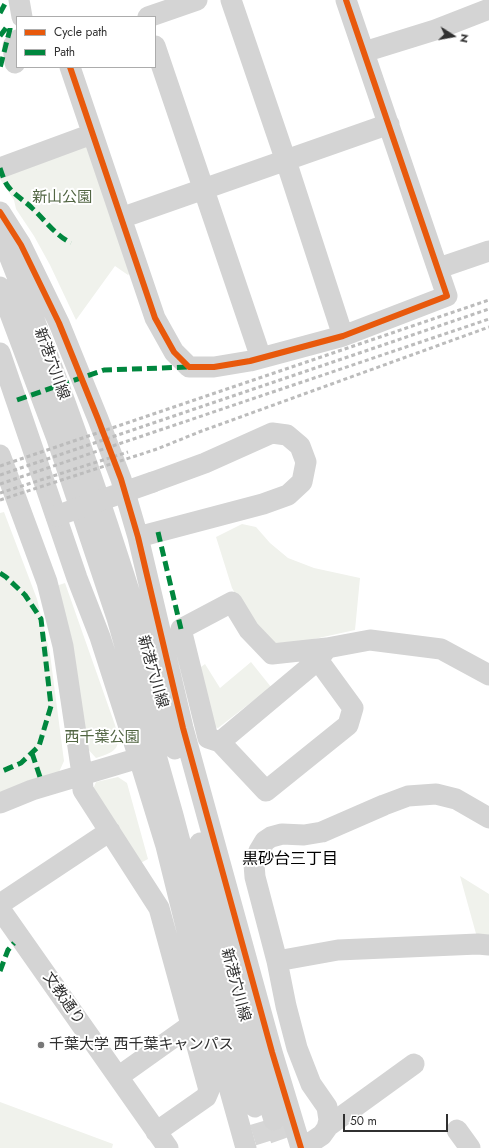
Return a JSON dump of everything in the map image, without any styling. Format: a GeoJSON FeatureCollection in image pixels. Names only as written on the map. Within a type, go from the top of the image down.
{"type":"FeatureCollection","features":[{"type":"Feature","properties":{"kind":"street"},"geometry":{"type":"LineString","coordinates":[[19,0],[22,16]]}},
{"type":"Feature","properties":{"kind":"street"},"geometry":{"type":"LineString","coordinates":[[151,16],[197,0]]}},
{"type":"Feature","properties":{"kind":"street"},"geometry":{"type":"LineString","coordinates":[[231,0],[286,161],[343,336]]}},
{"type":"Feature","properties":{"kind":"street"},"geometry":{"type":"LineString","coordinates":[[70,68],[155,318],[174,352],[189,367],[214,367],[261,358],[343,336],[447,296],[439,268],[346,0]]}},
{"type":"Feature","properties":{"kind":"street"},"geometry":{"type":"LineString","coordinates":[[364,52],[435,30],[489,9]]}},
{"type":"Feature","properties":{"kind":"street"},"geometry":{"type":"LineString","coordinates":[[11,64],[13,46],[16,42]]}},
{"type":"Feature","properties":{"kind":"street"},"geometry":{"type":"LineString","coordinates":[[156,49],[261,358]]}},
{"type":"Feature","properties":{"kind":"street"},"geometry":{"type":"LineString","coordinates":[[121,218],[389,124]]}},
{"type":"Feature","properties":{"kind":"street"},"geometry":{"type":"LineString","coordinates":[[0,168],[92,134]]}},
{"type":"Feature","properties":{"kind":"street"},"geometry":{"type":"LineString","coordinates":[[0,212],[21,245],[59,323],[121,479],[138,538],[183,728],[272,1052],[302,1148],[322,1135],[330,1120],[327,1107],[311,1084],[297,1048],[256,877],[254,864],[258,851],[270,837],[282,834],[304,835],[322,832],[384,804],[408,796],[436,794],[456,799],[487,811]]}},
{"type":"Feature","properties":{"kind":"street","name":"新港穴川線"},"geometry":{"type":"LineString","coordinates":[[0,233],[30,307],[70,416],[122,566],[190,801],[267,1121],[224,1009],[173,815],[117,618],[56,436],[0,287]]}},
{"type":"Feature","properties":{"kind":"street"},"geometry":{"type":"LineString","coordinates":[[439,268],[489,251]]}},
{"type":"Feature","properties":{"kind":"street"},"geometry":{"type":"LineString","coordinates":[[0,353],[56,516],[100,637],[139,758],[166,846],[202,991],[246,1148]]}},
{"type":"Feature","properties":{"kind":"street"},"geometry":{"type":"LineString","coordinates":[[56,516],[205,463],[272,433],[287,434],[300,446],[306,462],[302,482],[288,495],[263,504],[138,538]]}},
{"type":"Feature","properties":{"kind":"street"},"geometry":{"type":"LineString","coordinates":[[0,455],[47,582],[63,646],[82,774],[83,790],[159,908],[209,1090],[206,1097],[162,1140]]}},
{"type":"Feature","properties":{"kind":"street"},"geometry":{"type":"LineString","coordinates":[[322,654],[353,708],[348,725],[266,791],[220,742],[208,738],[181,629],[232,602],[249,630],[272,654],[322,654],[370,640],[441,649],[489,675]]}},
{"type":"Feature","properties":{"kind":"street"},"geometry":{"type":"LineString","coordinates":[[220,742],[322,654]]}},
{"type":"Feature","properties":{"kind":"street"},"geometry":{"type":"LineString","coordinates":[[0,803],[32,790],[139,758]]}},
{"type":"Feature","properties":{"kind":"street"},"geometry":{"type":"LineString","coordinates":[[0,904],[110,832]]}},
{"type":"Feature","properties":{"kind":"street","name":"文教通り"},"geometry":{"type":"LineString","coordinates":[[0,910],[162,1140]]}},
{"type":"Feature","properties":{"kind":"street"},"geometry":{"type":"LineString","coordinates":[[277,961],[338,950],[478,944],[489,945]]}},
{"type":"Feature","properties":{"kind":"street"},"geometry":{"type":"LineString","coordinates":[[118,1077],[191,1025]]}},
{"type":"Feature","properties":{"kind":"street"},"geometry":{"type":"LineString","coordinates":[[327,1127],[414,1064]]}},
{"type":"Feature","properties":{"kind":"street"},"geometry":{"type":"LineString","coordinates":[[457,1130],[470,1148]]}},
{"type":"Feature","properties":{"kind":"green space","name":"新山公園"},"geometry":{"type":"Polygon","coordinates":[[[84,144],[91,149],[130,273],[128,275],[115,266],[76,320],[50,265],[34,236],[16,209],[14,200],[0,179],[0,174],[84,144]]]}},
{"type":"Feature","properties":{"kind":"green space","name":"西千葉公園"},"geometry":{"type":"Polygon","coordinates":[[[4,512],[37,599],[50,654],[64,761],[59,772],[0,795],[0,513],[4,512]]]}},
{"type":"Feature","properties":{"kind":"green space"},"geometry":{"type":"Polygon","coordinates":[[[242,524],[256,527],[270,543],[288,558],[314,568],[360,578],[355,630],[273,648],[261,638],[232,588],[216,537],[242,524]]]}},
{"type":"Feature","properties":{"kind":"green space","name":"西千葉公園"},"geometry":{"type":"Polygon","coordinates":[[[65,583],[117,732],[118,743],[114,750],[96,758],[87,748],[53,587],[65,583]]]}},
{"type":"Feature","properties":{"kind":"green space"},"geometry":{"type":"Polygon","coordinates":[[[251,662],[271,687],[218,728],[211,726],[201,667],[205,664],[220,688],[251,662]]]}},
{"type":"Feature","properties":{"kind":"green space","name":"西千葉公園"},"geometry":{"type":"Polygon","coordinates":[[[118,777],[127,783],[148,859],[135,866],[90,796],[96,782],[118,777]]]}},
{"type":"Feature","properties":{"kind":"green space"},"geometry":{"type":"Polygon","coordinates":[[[460,876],[489,894],[489,943],[478,941],[460,876]]]}},
{"type":"Feature","properties":{"kind":"green space"},"geometry":{"type":"Polygon","coordinates":[[[0,1102],[113,1144],[112,1148],[0,1148],[0,1102]]]}},
{"type":"Feature","properties":{"kind":"tunnel"},"geometry":{"type":"LineString","coordinates":[[274,1120],[284,1148]]}},
{"type":"Feature","properties":{"kind":"tunnel"},"geometry":{"type":"LineString","coordinates":[[260,1122],[268,1148]]}},
{"type":"Feature","properties":{"kind":"railway"},"geometry":{"type":"LineString","coordinates":[[0,466],[489,300]]}},
{"type":"Feature","properties":{"kind":"railway"},"geometry":{"type":"LineString","coordinates":[[0,475],[489,309]]}},
{"type":"Feature","properties":{"kind":"railway"},"geometry":{"type":"LineString","coordinates":[[0,484],[489,319]]}},
{"type":"Feature","properties":{"kind":"railway"},"geometry":{"type":"LineString","coordinates":[[0,500],[157,449],[199,432],[489,327]]}},
{"type":"Feature","properties":{"kind":"railway"},"geometry":{"type":"LineString","coordinates":[[0,493],[128,452]]}},
{"type":"Feature","properties":{"kind":"marked path"},"geometry":{"type":"LineString","coordinates":[[0,13],[7,0]]}},
{"type":"Feature","properties":{"kind":"marked path"},"geometry":{"type":"LineString","coordinates":[[0,36],[6,28],[10,27],[0,68]]}},
{"type":"Feature","properties":{"kind":"marked path"},"geometry":{"type":"LineString","coordinates":[[0,168],[10,189],[32,208],[55,232],[71,243]]}},
{"type":"Feature","properties":{"kind":"marked path"},"geometry":{"type":"LineString","coordinates":[[17,400],[104,370],[189,367]]}},
{"type":"Feature","properties":{"kind":"marked path"},"geometry":{"type":"LineString","coordinates":[[158,532],[181,629]]}},
{"type":"Feature","properties":{"kind":"marked path"},"geometry":{"type":"LineString","coordinates":[[0,573],[25,595],[41,619],[51,706],[39,746],[21,763],[0,772]]}},
{"type":"Feature","properties":{"kind":"marked path"},"geometry":{"type":"LineString","coordinates":[[32,753],[40,777]]}},
{"type":"Feature","properties":{"kind":"marked path"},"geometry":{"type":"LineString","coordinates":[[0,971],[8,950],[14,943]]}},
{"type":"Feature","properties":{"kind":"cycle path"},"geometry":{"type":"LineString","coordinates":[[70,68],[155,318],[174,352],[189,367],[214,367],[250,361],[343,336],[447,296],[346,0]]}},
{"type":"Feature","properties":{"kind":"cycle path"},"geometry":{"type":"LineString","coordinates":[[0,212],[21,245],[59,323],[121,479],[138,537],[183,728],[272,1052],[301,1148]]}},
{"type":"Feature","properties":{"kind":"place","name":"千葉大学 西千葉キャンパス"},"geometry":{"type":"Point","coordinates":[41,1045]}},
{"type":"Feature","properties":{"kind":"district","name":"黒砂台三丁目"},"geometry":{"type":"Point","coordinates":[290,860]}}]}
